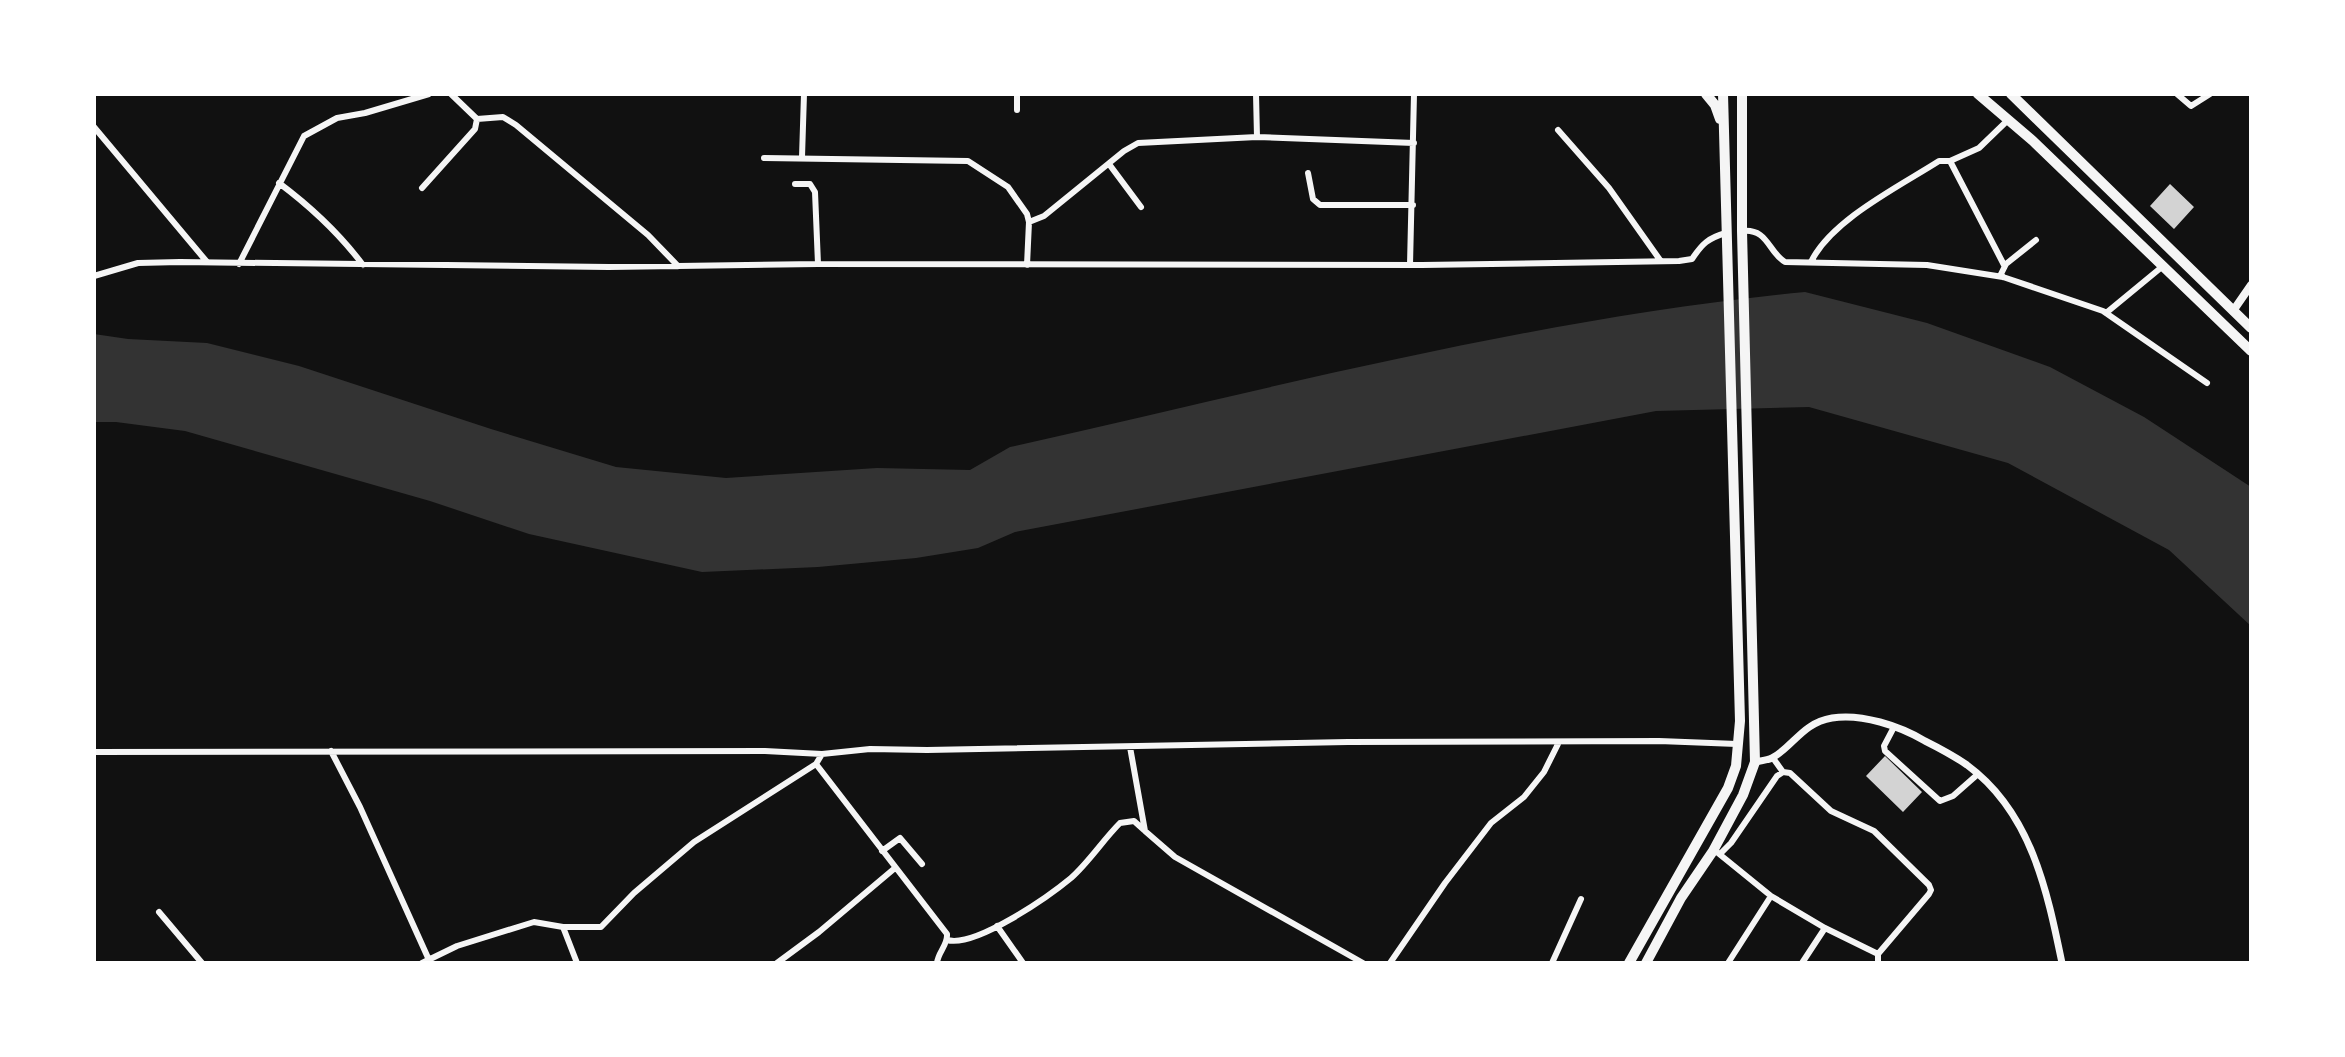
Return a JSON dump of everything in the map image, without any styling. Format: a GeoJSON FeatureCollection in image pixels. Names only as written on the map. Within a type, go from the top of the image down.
{"type":"FeatureCollection","features":[{"type":"Feature","properties":{"kind":"highway"},"geometry":{"type":"LineString","coordinates":[[1706,94],[1715,105],[1725,132]]}},
{"type":"Feature","properties":{"kind":"highway"},"geometry":{"type":"LineString","coordinates":[[1629,963],[1728,788],[1736,766],[1740,721],[1723,94]]}},
{"type":"Feature","properties":{"kind":"highway"},"geometry":{"type":"LineString","coordinates":[[1646,963],[1681,898],[1717,852],[1755,762],[1742,231],[1742,94]]}},
{"type":"Feature","properties":{"kind":"highway"},"geometry":{"type":"LineString","coordinates":[[1978,94],[2009,119],[2251,351]]}},
{"type":"Feature","properties":{"kind":"highway"},"geometry":{"type":"LineString","coordinates":[[2011,94],[2251,328]]}},
{"type":"Feature","properties":{"kind":"highway"},"geometry":{"type":"LineString","coordinates":[[1668,891],[1681,898]]}},
{"type":"Feature","properties":{"kind":"main road"},"geometry":{"type":"LineString","coordinates":[[2233,311],[2251,285]]}},
{"type":"Feature","properties":{"kind":"street"},"geometry":{"type":"LineString","coordinates":[[239,264],[304,136],[325,123],[429,94]]}},
{"type":"Feature","properties":{"kind":"street"},"geometry":{"type":"LineString","coordinates":[[451,94],[477,119],[503,117],[516,125],[648,235],[678,266]]}},
{"type":"Feature","properties":{"kind":"street"},"geometry":{"type":"LineString","coordinates":[[802,157],[804,94]]}},
{"type":"Feature","properties":{"kind":"street"},"geometry":{"type":"LineString","coordinates":[[1017,94],[1017,110]]}},
{"type":"Feature","properties":{"kind":"street"},"geometry":{"type":"LineString","coordinates":[[1256,94],[1257,137]]}},
{"type":"Feature","properties":{"kind":"street"},"geometry":{"type":"LineString","coordinates":[[1410,265],[1414,94]]}},
{"type":"Feature","properties":{"kind":"street"},"geometry":{"type":"LineString","coordinates":[[2177,94],[2187,106],[2210,94]]}},
{"type":"Feature","properties":{"kind":"street"},"geometry":{"type":"LineString","coordinates":[[422,188],[475,129],[477,119]]}},
{"type":"Feature","properties":{"kind":"street"},"geometry":{"type":"LineString","coordinates":[[1811,262],[1818,247],[1865,209],[1939,161],[1950,161],[1979,148],[2009,119]]}},
{"type":"Feature","properties":{"kind":"street"},"geometry":{"type":"LineString","coordinates":[[94,127],[208,263]]}},
{"type":"Feature","properties":{"kind":"street"},"geometry":{"type":"LineString","coordinates":[[1558,130],[1609,188],[1660,260]]}},
{"type":"Feature","properties":{"kind":"street"},"geometry":{"type":"LineString","coordinates":[[1029,222],[1044,216],[1138,143],[1257,137],[1414,143]]}},
{"type":"Feature","properties":{"kind":"street"},"geometry":{"type":"LineString","coordinates":[[764,158],[968,161],[1008,187],[1027,214],[1027,265]]}},
{"type":"Feature","properties":{"kind":"street"},"geometry":{"type":"LineString","coordinates":[[1950,161],[2004,265]]}},
{"type":"Feature","properties":{"kind":"street"},"geometry":{"type":"LineString","coordinates":[[1109,164],[1141,207]]}},
{"type":"Feature","properties":{"kind":"street"},"geometry":{"type":"LineString","coordinates":[[1308,173],[1313,199],[1320,205],[1413,205]]}},
{"type":"Feature","properties":{"kind":"street"},"geometry":{"type":"LineString","coordinates":[[279,183],[345,241],[363,265]]}},
{"type":"Feature","properties":{"kind":"street"},"geometry":{"type":"LineString","coordinates":[[795,184],[810,184],[815,192],[818,264]]}},
{"type":"Feature","properties":{"kind":"street"},"geometry":{"type":"LineString","coordinates":[[1742,231],[1751,230],[1764,236],[1778,258],[1785,262],[1927,265],[2003,277],[2106,313],[2207,383]]}},
{"type":"Feature","properties":{"kind":"street"},"geometry":{"type":"LineString","coordinates":[[94,276],[138,263],[1410,265],[1660,260],[1692,259],[1710,237],[1726,233]]}},
{"type":"Feature","properties":{"kind":"street"},"geometry":{"type":"LineString","coordinates":[[2003,277],[2004,265],[2036,240]]}},
{"type":"Feature","properties":{"kind":"street"},"geometry":{"type":"LineString","coordinates":[[2106,313],[2163,266]]}},
{"type":"Feature","properties":{"kind":"street"},"geometry":{"type":"LineString","coordinates":[[1755,762],[1773,758],[1808,728],[1834,717],[1855,718],[1894,727],[1924,740],[1978,774],[2012,811],[2028,838],[2062,963]]}},
{"type":"Feature","properties":{"kind":"street"},"geometry":{"type":"LineString","coordinates":[[1894,727],[1884,746],[1885,751],[1940,801],[1953,796],[1978,774]]}},
{"type":"Feature","properties":{"kind":"street"},"geometry":{"type":"LineString","coordinates":[[94,752],[765,751],[822,754],[870,749],[1348,742],[1659,741],[1737,744]]}},
{"type":"Feature","properties":{"kind":"street"},"geometry":{"type":"LineString","coordinates":[[1390,963],[1491,823],[1524,797],[1544,772],[1559,742]]}},
{"type":"Feature","properties":{"kind":"street"},"geometry":{"type":"LineString","coordinates":[[1130,747],[1145,831]]}},
{"type":"Feature","properties":{"kind":"street"},"geometry":{"type":"LineString","coordinates":[[331,751],[360,807],[425,961],[457,946],[534,922],[563,927],[601,927],[634,893],[694,842],[816,764],[822,754]]}},
{"type":"Feature","properties":{"kind":"street"},"geometry":{"type":"LineString","coordinates":[[1773,758],[1783,772],[1790,773],[1831,811],[1874,831],[1929,885],[1929,894],[1878,954],[1878,963]]}},
{"type":"Feature","properties":{"kind":"street"},"geometry":{"type":"LineString","coordinates":[[816,764],[947,934],[937,963]]}},
{"type":"Feature","properties":{"kind":"street"},"geometry":{"type":"LineString","coordinates":[[1783,772],[1717,852],[1771,896],[1878,954]]}},
{"type":"Feature","properties":{"kind":"street"},"geometry":{"type":"LineString","coordinates":[[947,940],[963,942],[1039,901],[1071,878],[1120,823],[1134,821],[1175,857],[1363,963]]}},
{"type":"Feature","properties":{"kind":"street"},"geometry":{"type":"LineString","coordinates":[[882,851],[900,838],[922,864]]}},
{"type":"Feature","properties":{"kind":"street"},"geometry":{"type":"LineString","coordinates":[[777,963],[895,868]]}},
{"type":"Feature","properties":{"kind":"street"},"geometry":{"type":"LineString","coordinates":[[1728,963],[1771,896]]}},
{"type":"Feature","properties":{"kind":"street"},"geometry":{"type":"LineString","coordinates":[[1552,963],[1581,899]]}},
{"type":"Feature","properties":{"kind":"street"},"geometry":{"type":"LineString","coordinates":[[159,912],[202,963]]}},
{"type":"Feature","properties":{"kind":"street"},"geometry":{"type":"LineString","coordinates":[[997,926],[1023,963]]}},
{"type":"Feature","properties":{"kind":"street"},"geometry":{"type":"LineString","coordinates":[[563,927],[577,963]]}},
{"type":"Feature","properties":{"kind":"street"},"geometry":{"type":"LineString","coordinates":[[1802,963],[1825,928]]}},
{"type":"Feature","properties":{"kind":"street"},"geometry":{"type":"LineString","coordinates":[[789,954],[793,963]]}},
{"type":"Feature","properties":{"kind":"shaded area"},"geometry":{"type":"Polygon","coordinates":[[[1805,292],[1927,323],[2050,367],[2144,417],[2251,487],[2251,626],[2169,550],[2008,463],[1809,407],[1656,411],[1015,532],[978,548],[916,558],[818,567],[702,572],[529,534],[430,501],[185,431],[94,422],[94,334],[207,343],[299,366],[616,467],[726,478],[877,468],[970,470],[1010,447],[1405,357],[1604,319],[1805,292]]]}},
{"type":"Feature","properties":{"kind":"building"},"geometry":{"type":"Polygon","coordinates":[[[2170,184],[2194,207],[2174,229],[2150,206],[2170,184]]]}},
{"type":"Feature","properties":{"kind":"building"},"geometry":{"type":"Polygon","coordinates":[[[1885,756],[1922,792],[1903,812],[1866,776],[1885,756]]]}}]}
